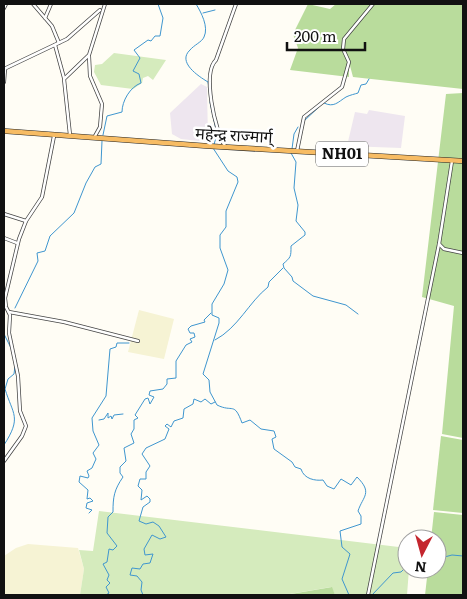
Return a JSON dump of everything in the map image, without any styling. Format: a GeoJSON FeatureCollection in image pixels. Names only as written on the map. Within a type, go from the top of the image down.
{"type":"FeatureCollection","features":[{"type":"Feature","properties":{"kind":"highway","name":"महेन्द्र राज्मार्ग्"},"geometry":{"type":"LineString","coordinates":[[4,131],[93,139],[463,161]]}},
{"type":"Feature","properties":{"kind":"street"},"geometry":{"type":"LineString","coordinates":[[4,8],[6,4]]}},
{"type":"Feature","properties":{"kind":"street"},"geometry":{"type":"LineString","coordinates":[[33,4],[52,26],[59,43]]}},
{"type":"Feature","properties":{"kind":"street"},"geometry":{"type":"LineString","coordinates":[[45,18],[51,4]]}},
{"type":"Feature","properties":{"kind":"street"},"geometry":{"type":"LineString","coordinates":[[4,82],[4,69],[55,46],[76,33],[105,4]]}},
{"type":"Feature","properties":{"kind":"street"},"geometry":{"type":"LineString","coordinates":[[223,146],[215,122],[210,86],[211,65],[216,60],[236,4]]}},
{"type":"Feature","properties":{"kind":"street"},"geometry":{"type":"LineString","coordinates":[[297,151],[304,117],[342,87],[349,62],[343,49],[344,39],[372,4]]}},
{"type":"Feature","properties":{"kind":"street"},"geometry":{"type":"LineString","coordinates":[[93,139],[100,127],[102,104],[90,76],[89,54],[101,9]]}},
{"type":"Feature","properties":{"kind":"street"},"geometry":{"type":"LineString","coordinates":[[55,46],[64,78],[70,137]]}},
{"type":"Feature","properties":{"kind":"street"},"geometry":{"type":"LineString","coordinates":[[64,78],[89,54]]}},
{"type":"Feature","properties":{"kind":"street"},"geometry":{"type":"LineString","coordinates":[[4,461],[22,436],[26,426],[20,412],[18,376],[9,333],[9,312],[6,307],[5,298],[17,243],[26,221],[42,198],[54,136]]}},
{"type":"Feature","properties":{"kind":"street"},"geometry":{"type":"LineString","coordinates":[[368,595],[439,244],[452,161]]}},
{"type":"Feature","properties":{"kind":"street"},"geometry":{"type":"LineString","coordinates":[[4,214],[26,221]]}},
{"type":"Feature","properties":{"kind":"street"},"geometry":{"type":"LineString","coordinates":[[4,238],[17,243]]}},
{"type":"Feature","properties":{"kind":"street"},"geometry":{"type":"LineString","coordinates":[[439,244],[444,249],[463,253]]}},
{"type":"Feature","properties":{"kind":"street"},"geometry":{"type":"LineString","coordinates":[[9,312],[64,322],[138,341]]}},
{"type":"Feature","properties":{"kind":"shaded area"},"geometry":{"type":"Polygon","coordinates":[[[201,84],[207,87],[208,142],[181,139],[172,134],[170,113],[201,84]]]}},
{"type":"Feature","properties":{"kind":"shaded area"},"geometry":{"type":"Polygon","coordinates":[[[369,110],[405,116],[401,148],[347,146],[355,112],[367,114],[369,110]]]}},
{"type":"Feature","properties":{"kind":"shaded area"},"geometry":{"type":"Polygon","coordinates":[[[139,310],[174,319],[164,359],[128,352],[139,310]]]}},
{"type":"Feature","properties":{"kind":"shaded area"},"geometry":{"type":"Polygon","coordinates":[[[28,544],[78,548],[84,569],[80,595],[4,595],[4,556],[16,548],[28,544]]]}},
{"type":"Feature","properties":{"kind":"green space"},"geometry":{"type":"Polygon","coordinates":[[[308,4],[330,9],[336,4],[463,4],[463,89],[353,77],[349,62],[349,77],[290,70],[298,48],[293,34],[308,4]]]}},
{"type":"Feature","properties":{"kind":"green space"},"geometry":{"type":"Polygon","coordinates":[[[114,53],[166,60],[153,80],[148,76],[143,78],[142,83],[133,89],[101,85],[94,72],[95,65],[102,64],[114,53]]]}},
{"type":"Feature","properties":{"kind":"green space"},"geometry":{"type":"Polygon","coordinates":[[[463,93],[463,438],[442,434],[454,306],[422,297],[446,94],[463,93]]]}},
{"type":"Feature","properties":{"kind":"green space"},"geometry":{"type":"Polygon","coordinates":[[[441,436],[463,440],[463,513],[433,510],[441,436]]]}},
{"type":"Feature","properties":{"kind":"green space"},"geometry":{"type":"Polygon","coordinates":[[[99,511],[397,547],[397,579],[408,579],[407,595],[335,595],[331,587],[284,595],[80,595],[84,569],[79,550],[93,551],[99,511]]]}},
{"type":"Feature","properties":{"kind":"green space"},"geometry":{"type":"Polygon","coordinates":[[[434,512],[463,515],[463,595],[425,595],[427,579],[447,579],[447,529],[432,529],[434,512]]]}},
{"type":"Feature","properties":{"kind":"green space"},"geometry":{"type":"Polygon","coordinates":[[[332,587],[335,595],[285,595],[332,587]]]}},
{"type":"Feature","properties":{"kind":"waterway"},"geometry":{"type":"LineString","coordinates":[[103,135],[107,116],[122,112],[123,103],[127,95],[141,83],[139,74],[133,71],[140,58],[134,50],[148,40],[151,41],[155,36],[160,36],[163,18],[158,4]]}},
{"type":"Feature","properties":{"kind":"waterway"},"geometry":{"type":"LineString","coordinates":[[196,4],[206,29],[204,37],[190,50],[186,59],[190,68],[208,82],[209,88]]}},
{"type":"Feature","properties":{"kind":"waterway"},"geometry":{"type":"LineString","coordinates":[[203,13],[215,10]]}},
{"type":"Feature","properties":{"kind":"waterway"},"geometry":{"type":"LineString","coordinates":[[324,103],[333,105],[346,97],[358,93],[361,85],[366,84],[369,79]]}},
{"type":"Feature","properties":{"kind":"waterway"},"geometry":{"type":"LineString","coordinates":[[210,102],[217,134],[213,148],[228,171],[237,177],[238,182],[226,211],[226,227],[220,235],[220,248],[228,270],[224,284],[212,304],[212,315],[219,318],[219,323],[203,374],[209,380],[210,392],[217,405],[235,410],[242,423],[250,420],[261,429],[274,431],[276,437],[272,439],[274,449],[292,462],[295,467],[301,469],[307,477],[313,480],[323,480],[327,486],[334,489],[341,479],[351,485],[357,477],[362,482],[366,491],[358,511],[361,516],[361,524],[340,531],[342,547],[350,554],[342,579],[349,595]]}},
{"type":"Feature","properties":{"kind":"waterway"},"geometry":{"type":"LineString","coordinates":[[304,121],[321,105]]}},
{"type":"Feature","properties":{"kind":"waterway"},"geometry":{"type":"LineString","coordinates":[[292,149],[294,134],[298,127]]}},
{"type":"Feature","properties":{"kind":"waterway"},"geometry":{"type":"LineString","coordinates":[[15,308],[38,261],[37,253],[45,251],[50,236],[74,213],[86,183],[95,167],[101,164],[102,141]]}},
{"type":"Feature","properties":{"kind":"waterway"},"geometry":{"type":"LineString","coordinates":[[291,153],[296,162],[294,188],[298,205],[296,221],[305,232],[305,235],[291,246],[291,255],[283,264],[284,268],[293,281],[313,296],[346,305],[358,314]]}},
{"type":"Feature","properties":{"kind":"waterway"},"geometry":{"type":"LineString","coordinates":[[215,340],[237,322],[268,287],[269,282],[283,268]]}},
{"type":"Feature","properties":{"kind":"waterway"},"geometry":{"type":"LineString","coordinates":[[106,595],[109,593],[106,587],[110,583],[107,580],[109,575],[103,564],[107,562],[109,549],[113,550],[117,546],[107,533],[108,517],[113,512],[115,494],[123,477],[120,473],[120,467],[126,461],[124,448],[134,443],[131,434],[134,429],[134,420],[138,418],[135,415],[145,399],[148,398],[150,404],[154,397],[149,395],[150,391],[163,389],[167,384],[167,379],[176,378],[176,361],[186,345],[192,342],[190,339],[195,337],[194,333],[190,333],[188,329],[191,326],[205,322],[204,320],[211,313]]}},
{"type":"Feature","properties":{"kind":"waterway"},"geometry":{"type":"LineString","coordinates":[[4,334],[11,348]]}},
{"type":"Feature","properties":{"kind":"waterway"},"geometry":{"type":"LineString","coordinates":[[89,513],[92,510],[86,508],[87,503],[93,501],[90,498],[87,499],[88,490],[79,482],[80,476],[88,478],[87,471],[92,468],[96,459],[93,453],[99,445],[93,431],[92,418],[106,396],[110,349],[116,347],[117,343],[129,343]]}},
{"type":"Feature","properties":{"kind":"waterway"},"geometry":{"type":"LineString","coordinates":[[4,445],[10,436],[14,422],[13,411],[5,389],[8,379],[14,374],[15,366]]}},
{"type":"Feature","properties":{"kind":"waterway"},"geometry":{"type":"LineString","coordinates":[[143,595],[141,590],[142,582],[137,576],[130,575],[132,568],[140,569],[143,564],[150,563],[153,554],[145,555],[144,549],[152,535],[160,539],[166,537],[159,526],[153,522],[146,524],[139,521],[143,507],[150,502],[147,496],[141,500],[142,490],[138,486],[140,479],[146,479],[146,472],[150,466],[142,454],[146,448],[165,439],[169,429],[165,426],[167,424],[171,427],[174,421],[183,418],[184,409],[193,404],[194,399],[201,402],[205,399],[211,404],[215,402]]}},
{"type":"Feature","properties":{"kind":"waterway"},"geometry":{"type":"LineString","coordinates":[[99,420],[104,419],[108,413],[108,418],[111,416],[112,419],[114,415],[123,414]]}},
{"type":"Feature","properties":{"kind":"waterway"},"geometry":{"type":"LineString","coordinates":[[447,556],[463,556]]}},
{"type":"Feature","properties":{"kind":"waterway"},"geometry":{"type":"LineString","coordinates":[[372,595],[393,573],[397,572]]}},
{"type":"Feature","properties":{"kind":"waterway"},"geometry":{"type":"LineString","coordinates":[[349,595],[363,595]]}}]}
